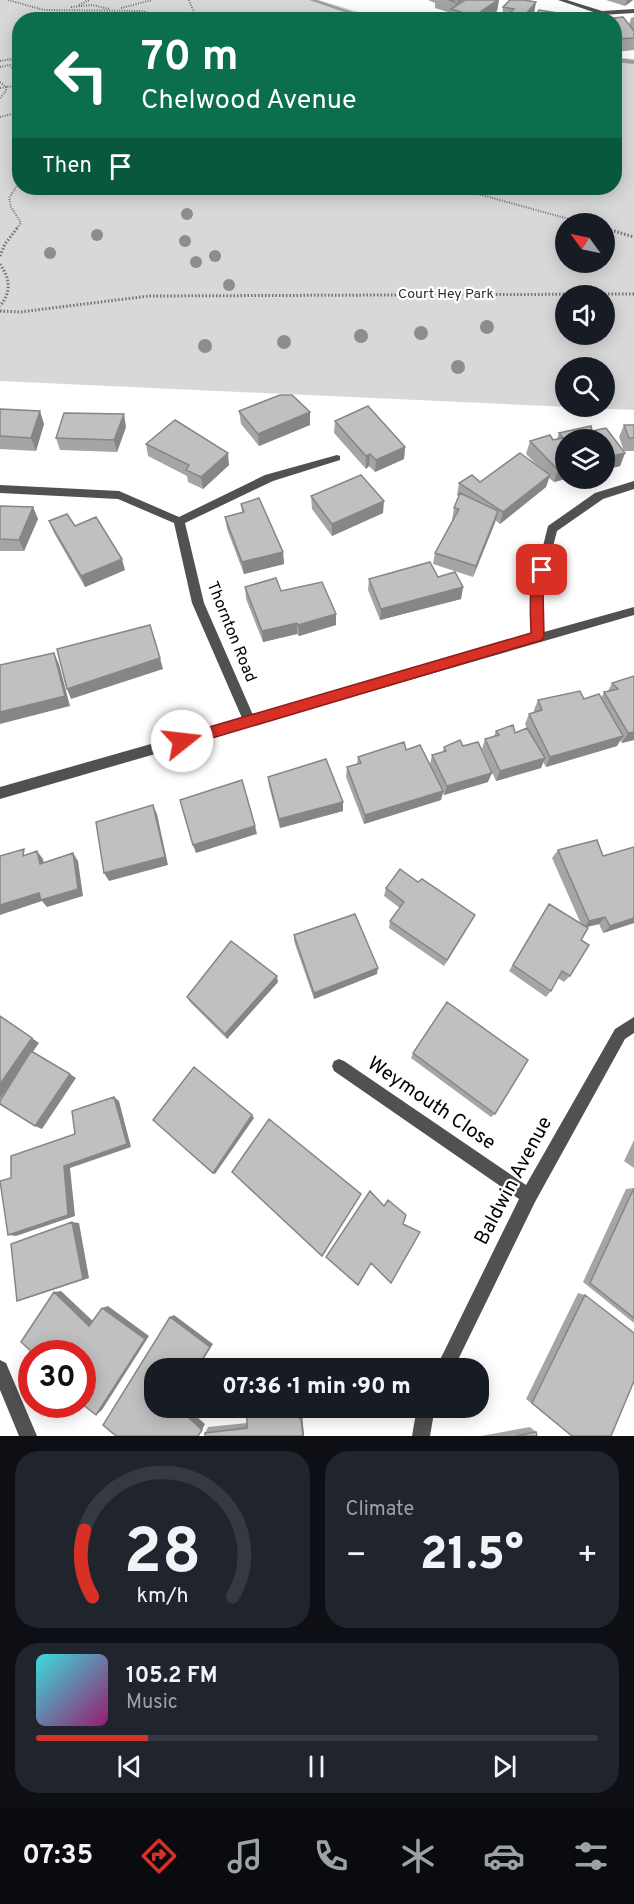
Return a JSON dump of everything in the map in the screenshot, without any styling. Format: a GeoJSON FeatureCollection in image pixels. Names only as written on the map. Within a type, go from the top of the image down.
{"type":"FeatureCollection","features":[{"type":"Feature","properties":{"kind":"street"},"geometry":{"type":"LineString","coordinates":[[561,0],[599,12]]}},
{"type":"Feature","properties":{"kind":"street"},"geometry":{"type":"LineString","coordinates":[[618,12],[634,11]]}},
{"type":"Feature","properties":{"kind":"street"},"geometry":{"type":"LineString","coordinates":[[0,489],[119,495],[178,521],[269,478],[337,458]]}},
{"type":"Feature","properties":{"kind":"street"},"geometry":{"type":"LineString","coordinates":[[538,636],[537,590],[552,530],[599,496],[634,485]]}},
{"type":"Feature","properties":{"kind":"street","name":"Thornton Road"},"geometry":{"type":"LineString","coordinates":[[178,521],[198,603],[250,722]]}},
{"type":"Feature","properties":{"kind":"street"},"geometry":{"type":"LineString","coordinates":[[0,793],[634,610]]}},
{"type":"Feature","properties":{"kind":"street","name":"Baldwin Avenue"},"geometry":{"type":"LineString","coordinates":[[450,1358],[529,1196],[620,1034],[634,1024]]}},
{"type":"Feature","properties":{"kind":"street","name":"Weymouth Close"},"geometry":{"type":"LineString","coordinates":[[339,1066],[529,1196]]}},
{"type":"Feature","properties":{"kind":"street"},"geometry":{"type":"LineString","coordinates":[[0,1370],[28,1436]]}},
{"type":"Feature","properties":{"kind":"street"},"geometry":{"type":"LineString","coordinates":[[421,1436],[424,1418]]}},
{"type":"Feature","properties":{"kind":"path"},"geometry":{"type":"LineString","coordinates":[[8,0],[45,10],[110,9],[148,12]]}},
{"type":"Feature","properties":{"kind":"path"},"geometry":{"type":"LineString","coordinates":[[75,7],[89,0]]}},
{"type":"Feature","properties":{"kind":"path"},"geometry":{"type":"LineString","coordinates":[[116,10],[152,0]]}},
{"type":"Feature","properties":{"kind":"path"},"geometry":{"type":"LineString","coordinates":[[61,10],[107,6],[110,9]]}},
{"type":"Feature","properties":{"kind":"path"},"geometry":{"type":"LineString","coordinates":[[0,82],[6,87]]}},
{"type":"Feature","properties":{"kind":"path"},"geometry":{"type":"LineString","coordinates":[[0,88],[12,86]]}},
{"type":"Feature","properties":{"kind":"path"},"geometry":{"type":"LineString","coordinates":[[0,98],[6,91],[6,87]]}},
{"type":"Feature","properties":{"kind":"path"},"geometry":{"type":"LineString","coordinates":[[0,256],[5,244],[21,223],[8,204],[12,191]]}},
{"type":"Feature","properties":{"kind":"path"},"geometry":{"type":"LineString","coordinates":[[481,195],[555,215]]}},
{"type":"Feature","properties":{"kind":"path"},"geometry":{"type":"LineString","coordinates":[[615,231],[634,237]]}},
{"type":"Feature","properties":{"kind":"path"},"geometry":{"type":"LineString","coordinates":[[0,264],[10,279],[11,290],[0,306]]}},
{"type":"Feature","properties":{"kind":"path"},"geometry":{"type":"LineString","coordinates":[[0,311],[20,312],[149,296],[634,294]]}},
{"type":"Feature","properties":{"kind":"green space","name":"Court Hey Park"},"geometry":{"type":"Polygon","coordinates":[[[0,0],[319,0],[359,12],[12,12],[12,195],[622,195],[622,58],[634,59],[634,410],[615,409],[615,357],[555,357],[555,406],[0,381],[0,0]]]}},
{"type":"Feature","properties":{"kind":"building"},"geometry":{"type":"Polygon","coordinates":[[[465,0],[498,0],[480,12],[461,12],[451,9],[465,0]]]}},
{"type":"Feature","properties":{"kind":"building"},"geometry":{"type":"Polygon","coordinates":[[[510,0],[536,2],[528,12],[511,12],[514,9],[503,7],[510,0]]]}},
{"type":"Feature","properties":{"kind":"building"},"geometry":{"type":"Polygon","coordinates":[[[622,17],[634,31],[634,38],[622,39],[622,17]]]}},
{"type":"Feature","properties":{"kind":"building"},"geometry":{"type":"Polygon","coordinates":[[[280,395],[292,395],[310,412],[258,434],[239,411],[280,395]]]}},
{"type":"Feature","properties":{"kind":"building"},"geometry":{"type":"Polygon","coordinates":[[[368,406],[405,447],[376,460],[370,454],[366,456],[335,421],[368,406]]]}},
{"type":"Feature","properties":{"kind":"building"},"geometry":{"type":"Polygon","coordinates":[[[0,409],[40,411],[31,438],[0,436],[0,409]]]}},
{"type":"Feature","properties":{"kind":"building"},"geometry":{"type":"Polygon","coordinates":[[[64,413],[124,414],[114,440],[56,438],[64,413]]]}},
{"type":"Feature","properties":{"kind":"building"},"geometry":{"type":"Polygon","coordinates":[[[175,420],[228,453],[201,477],[186,470],[189,465],[146,444],[175,420]]]}},
{"type":"Feature","properties":{"kind":"building"},"geometry":{"type":"Polygon","coordinates":[[[624,425],[634,425],[634,438],[629,438],[624,425]]]}},
{"type":"Feature","properties":{"kind":"building"},"geometry":{"type":"Polygon","coordinates":[[[550,435],[555,440],[555,467],[530,441],[550,435]]]}},
{"type":"Feature","properties":{"kind":"building"},"geometry":{"type":"Polygon","coordinates":[[[615,440],[625,453],[615,455],[615,440]]]}},
{"type":"Feature","properties":{"kind":"building"},"geometry":{"type":"Polygon","coordinates":[[[520,453],[550,475],[503,512],[459,483],[472,475],[480,482],[520,453]]]}},
{"type":"Feature","properties":{"kind":"building"},"geometry":{"type":"Polygon","coordinates":[[[361,475],[384,501],[332,524],[311,496],[361,475]]]}},
{"type":"Feature","properties":{"kind":"building"},"geometry":{"type":"Polygon","coordinates":[[[460,493],[498,511],[476,566],[435,553],[459,509],[454,508],[460,493]]]}},
{"type":"Feature","properties":{"kind":"building"},"geometry":{"type":"Polygon","coordinates":[[[259,498],[283,552],[242,562],[225,517],[244,512],[241,504],[259,498]]]}},
{"type":"Feature","properties":{"kind":"building"},"geometry":{"type":"Polygon","coordinates":[[[0,506],[33,507],[19,540],[0,539],[0,506]]]}},
{"type":"Feature","properties":{"kind":"building"},"geometry":{"type":"Polygon","coordinates":[[[67,514],[75,526],[96,517],[122,559],[81,576],[49,521],[67,514]]]}},
{"type":"Feature","properties":{"kind":"building"},"geometry":{"type":"Polygon","coordinates":[[[430,562],[438,577],[455,572],[463,587],[381,609],[369,579],[430,562]]]}},
{"type":"Feature","properties":{"kind":"building"},"geometry":{"type":"Polygon","coordinates":[[[276,578],[281,591],[322,582],[336,614],[298,625],[297,623],[262,631],[245,587],[276,578]]]}},
{"type":"Feature","properties":{"kind":"building"},"geometry":{"type":"Polygon","coordinates":[[[150,625],[160,658],[67,689],[57,649],[150,625]]]}},
{"type":"Feature","properties":{"kind":"building"},"geometry":{"type":"Polygon","coordinates":[[[54,653],[65,696],[0,712],[0,665],[54,653]]]}},
{"type":"Feature","properties":{"kind":"building"},"geometry":{"type":"Polygon","coordinates":[[[634,676],[634,732],[628,733],[604,692],[618,689],[612,683],[634,676]]]}},
{"type":"Feature","properties":{"kind":"building"},"geometry":{"type":"Polygon","coordinates":[[[580,691],[584,699],[599,694],[623,736],[550,757],[529,714],[542,710],[538,700],[580,691]]]}},
{"type":"Feature","properties":{"kind":"building"},"geometry":{"type":"Polygon","coordinates":[[[513,725],[515,733],[527,728],[545,758],[500,771],[485,739],[499,735],[496,731],[513,725]]]}},
{"type":"Feature","properties":{"kind":"building"},"geometry":{"type":"Polygon","coordinates":[[[460,740],[463,746],[478,742],[492,773],[447,786],[432,755],[446,751],[444,747],[460,740]]]}},
{"type":"Feature","properties":{"kind":"building"},"geometry":{"type":"Polygon","coordinates":[[[404,742],[406,750],[420,745],[443,791],[365,815],[347,767],[361,763],[358,757],[404,742]]]}},
{"type":"Feature","properties":{"kind":"building"},"geometry":{"type":"Polygon","coordinates":[[[326,759],[343,802],[279,819],[268,777],[326,759]]]}},
{"type":"Feature","properties":{"kind":"building"},"geometry":{"type":"Polygon","coordinates":[[[242,780],[255,826],[193,845],[180,800],[242,780]]]}},
{"type":"Feature","properties":{"kind":"building"},"geometry":{"type":"Polygon","coordinates":[[[153,805],[165,857],[104,873],[96,822],[153,805]]]}},
{"type":"Feature","properties":{"kind":"building"},"geometry":{"type":"Polygon","coordinates":[[[597,840],[603,856],[634,847],[634,918],[610,926],[605,917],[589,921],[558,850],[597,840]]]}},
{"type":"Feature","properties":{"kind":"building"},"geometry":{"type":"Polygon","coordinates":[[[24,849],[23,856],[37,851],[40,864],[73,853],[78,889],[41,900],[39,893],[0,905],[0,856],[24,849]]]}},
{"type":"Feature","properties":{"kind":"building"},"geometry":{"type":"Polygon","coordinates":[[[400,869],[418,882],[422,879],[475,915],[447,960],[390,921],[404,902],[386,888],[400,869]]]}},
{"type":"Feature","properties":{"kind":"building"},"geometry":{"type":"Polygon","coordinates":[[[549,904],[588,928],[581,940],[589,945],[570,976],[562,971],[551,991],[513,965],[549,904]]]}},
{"type":"Feature","properties":{"kind":"building"},"geometry":{"type":"Polygon","coordinates":[[[355,914],[378,968],[314,993],[294,935],[355,914]]]}},
{"type":"Feature","properties":{"kind":"building"},"geometry":{"type":"Polygon","coordinates":[[[231,941],[277,976],[225,1034],[187,997],[231,941]]]}},
{"type":"Feature","properties":{"kind":"building"},"geometry":{"type":"Polygon","coordinates":[[[447,1002],[528,1060],[495,1114],[413,1053],[447,1002]]]}},
{"type":"Feature","properties":{"kind":"building"},"geometry":{"type":"Polygon","coordinates":[[[0,1016],[32,1038],[0,1084],[0,1016]]]}},
{"type":"Feature","properties":{"kind":"building"},"geometry":{"type":"Polygon","coordinates":[[[31,1051],[70,1074],[35,1126],[0,1104],[31,1051]]]}},
{"type":"Feature","properties":{"kind":"building"},"geometry":{"type":"Polygon","coordinates":[[[194,1067],[252,1115],[213,1173],[153,1120],[194,1067]]]}},
{"type":"Feature","properties":{"kind":"building"},"geometry":{"type":"Polygon","coordinates":[[[114,1097],[127,1144],[64,1166],[68,1215],[8,1235],[0,1181],[11,1178],[11,1156],[75,1134],[72,1111],[114,1097]]]}},
{"type":"Feature","properties":{"kind":"building"},"geometry":{"type":"Polygon","coordinates":[[[269,1119],[361,1194],[322,1256],[232,1172],[269,1119]]]}},
{"type":"Feature","properties":{"kind":"building"},"geometry":{"type":"Polygon","coordinates":[[[634,1188],[634,1318],[590,1283],[634,1188]]]}},
{"type":"Feature","properties":{"kind":"building"},"geometry":{"type":"Polygon","coordinates":[[[370,1191],[384,1206],[388,1200],[406,1215],[403,1224],[420,1232],[391,1283],[371,1263],[358,1285],[326,1257],[370,1191]]]}},
{"type":"Feature","properties":{"kind":"building"},"geometry":{"type":"Polygon","coordinates":[[[72,1222],[83,1279],[17,1301],[11,1244],[72,1222]]]}},
{"type":"Feature","properties":{"kind":"building"},"geometry":{"type":"Polygon","coordinates":[[[54,1292],[89,1326],[102,1308],[145,1339],[96,1415],[96,1340],[22,1340],[54,1292]]]}},
{"type":"Feature","properties":{"kind":"building"},"geometry":{"type":"Polygon","coordinates":[[[585,1295],[634,1333],[634,1381],[611,1436],[572,1436],[532,1403],[585,1295]]]}},
{"type":"Feature","properties":{"kind":"building"},"geometry":{"type":"Polygon","coordinates":[[[170,1317],[210,1347],[203,1358],[145,1358],[170,1317]]]}},
{"type":"Feature","properties":{"kind":"building"},"geometry":{"type":"Polygon","coordinates":[[[144,1359],[144,1418],[189,1418],[202,1430],[198,1436],[116,1436],[103,1425],[144,1359]]]}},
{"type":"Feature","properties":{"kind":"building"},"geometry":{"type":"Polygon","coordinates":[[[247,1418],[299,1418],[303,1436],[205,1436],[205,1433],[247,1428],[247,1418]]]}},
{"type":"Feature","properties":{"kind":"building"},"geometry":{"type":"Polygon","coordinates":[[[536,1432],[537,1436],[516,1436],[536,1432]]]}},
{"type":"Feature","properties":{"kind":"waterway"},"geometry":{"type":"LineString","coordinates":[[312,0],[350,12]]}},
{"type":"Feature","properties":{"kind":"waterway"},"geometry":{"type":"LineString","coordinates":[[622,61],[634,62]]}},
{"type":"Feature","properties":{"kind":"route"},"geometry":{"type":"LineString","coordinates":[[182,741],[538,636],[537,590],[542,570]]}}]}
